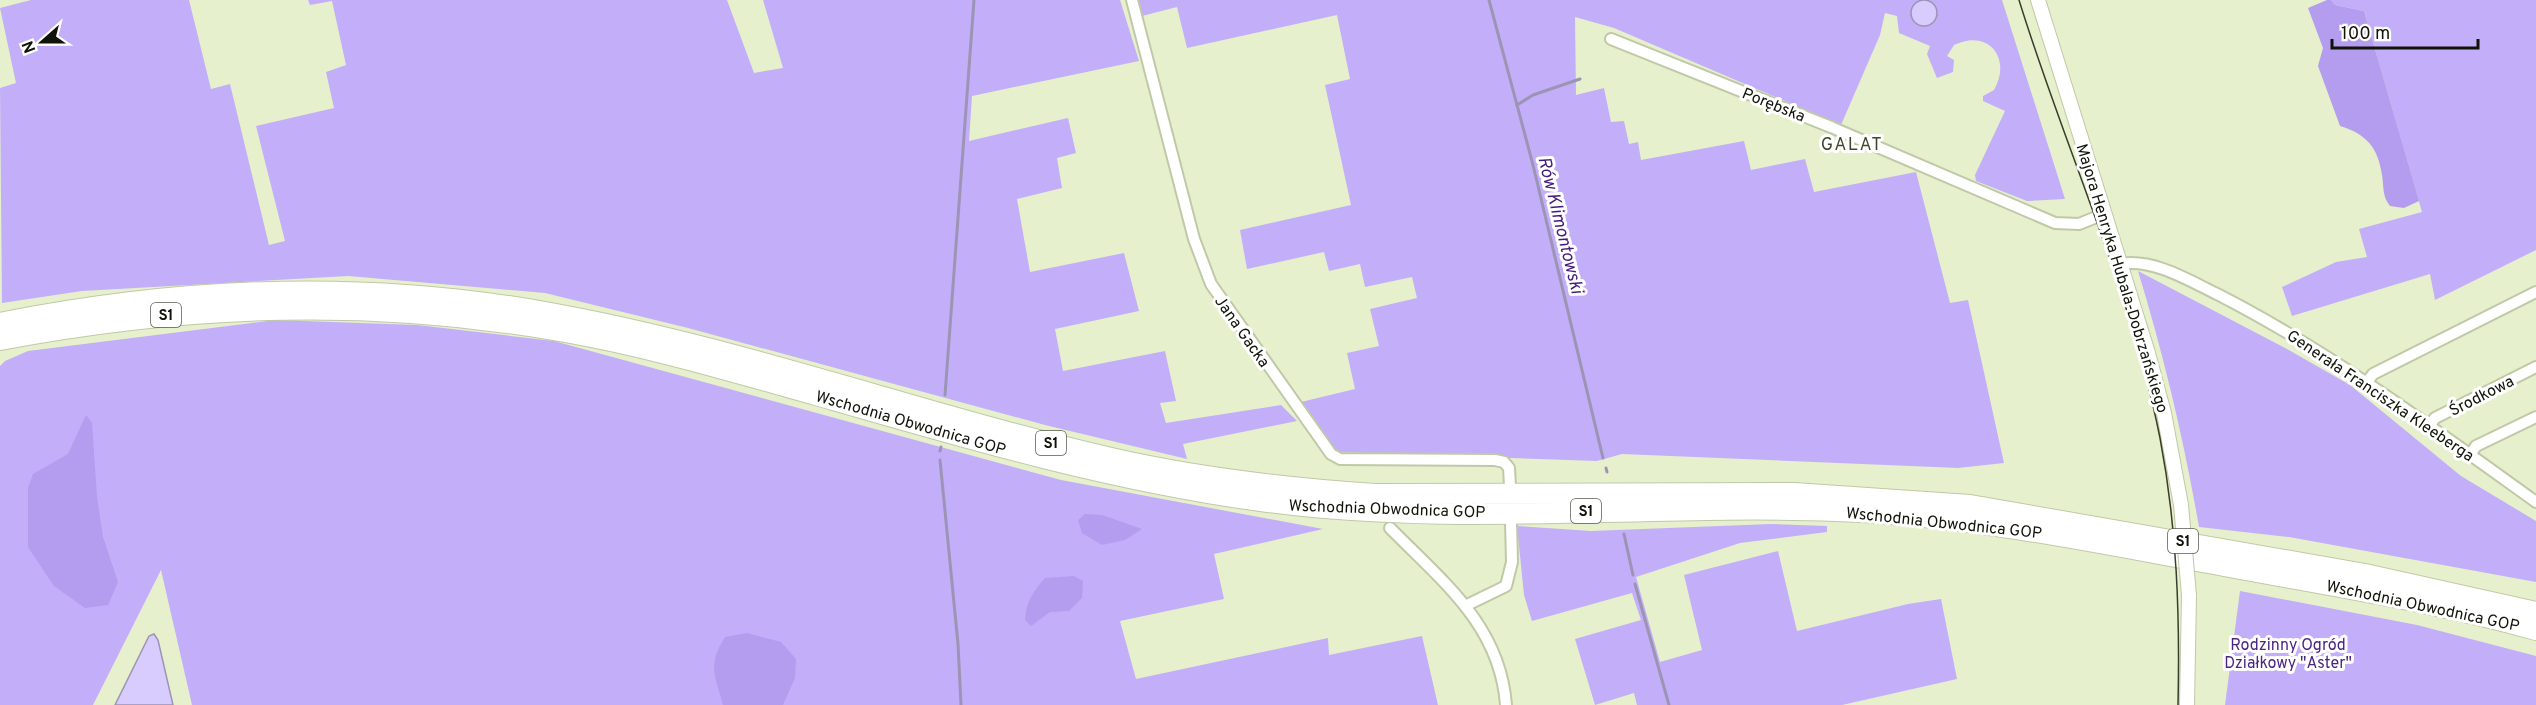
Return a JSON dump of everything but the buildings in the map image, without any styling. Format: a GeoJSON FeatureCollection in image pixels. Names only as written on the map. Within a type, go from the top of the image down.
{"type":"FeatureCollection","features":[{"type":"Feature","properties":{"kind":"highway","name":"Wschodnia Obwodnica GOP"},"geometry":{"type":"LineString","coordinates":[[0,323],[67,310],[158,298],[273,291],[367,292],[484,303],[645,332],[1067,447],[1219,479],[1375,494],[1794,493],[1970,505],[2058,518],[2365,574],[2536,612]]}},
{"type":"Feature","properties":{"kind":"highway","name":"Wschodnia Obwodnica GOP"},"geometry":{"type":"LineString","coordinates":[[0,340],[49,330],[182,313],[284,308],[424,313],[510,323],[610,341],[740,374],[1072,465],[1200,493],[1275,503],[1368,511],[1774,509],[1895,514],[2033,531],[2455,609],[2536,630]]}},
{"type":"Feature","properties":{"kind":"highway"},"geometry":{"type":"LineString","coordinates":[[0,310],[67,310]]}},
{"type":"Feature","properties":{"kind":"highway"},"geometry":{"type":"LineString","coordinates":[[0,354],[49,330]]}},
{"type":"Feature","properties":{"kind":"street","name":"Jana Gacka"},"geometry":{"type":"LineString","coordinates":[[1132,0],[1194,239],[1211,284],[1330,454],[1340,459],[1495,460],[1504,462],[1509,468],[1510,486]]}},
{"type":"Feature","properties":{"kind":"street","name":"Majora Henryka Hubala-Dobrzańskiego"},"geometry":{"type":"LineString","coordinates":[[2038,0],[2121,264],[2164,413],[2181,505],[2189,595],[2187,705]]}},
{"type":"Feature","properties":{"kind":"street","name":"Porębska"},"geometry":{"type":"LineString","coordinates":[[1611,39],[1798,114],[2055,223],[2079,224],[2104,214]]}},
{"type":"Feature","properties":{"kind":"street","name":"Generała Franciszka Kleeberga"},"geometry":{"type":"LineString","coordinates":[[2121,264],[2144,263],[2191,282],[2274,324],[2367,382],[2536,502]]}},
{"type":"Feature","properties":{"kind":"street"},"geometry":{"type":"LineString","coordinates":[[2367,382],[2373,374],[2536,292]]}},
{"type":"Feature","properties":{"kind":"street","name":"Środkowa"},"geometry":{"type":"LineString","coordinates":[[2429,426],[2435,418],[2536,367]]}},
{"type":"Feature","properties":{"kind":"street"},"geometry":{"type":"LineString","coordinates":[[2470,455],[2476,446],[2536,417]]}},
{"type":"Feature","properties":{"kind":"street"},"geometry":{"type":"LineString","coordinates":[[1467,605],[1506,586],[1512,562],[1510,522]]}},
{"type":"Feature","properties":{"kind":"street"},"geometry":{"type":"LineString","coordinates":[[1390,528],[1467,605],[1488,639],[1500,667],[1506,705]]}},
{"type":"Feature","properties":{"kind":"green space"},"geometry":{"type":"Polygon","coordinates":[[[31,0],[189,0],[211,89],[230,84],[269,245],[285,241],[256,126],[334,108],[326,72],[346,65],[332,1],[310,5],[308,0],[727,0],[754,73],[783,68],[763,0],[1120,0],[1139,61],[972,96],[969,141],[1068,118],[1076,153],[1057,158],[1062,188],[1017,199],[1030,272],[1124,253],[1139,311],[1055,329],[1063,371],[1165,351],[1176,401],[1160,403],[1166,423],[1281,405],[1297,421],[1183,444],[1187,459],[1045,425],[688,328],[545,293],[348,276],[82,291],[2,303],[0,88],[16,83],[0,8],[31,0]]]}},
{"type":"Feature","properties":{"kind":"green space"},"geometry":{"type":"Polygon","coordinates":[[[1138,0],[2002,0],[2065,199],[2027,201],[1976,181],[1975,175],[2005,111],[1983,101],[1983,96],[1994,90],[2000,68],[1994,50],[1978,40],[1954,45],[1947,56],[1954,60],[1953,72],[1937,78],[1927,54],[1930,46],[1899,33],[1897,16],[1885,13],[1880,35],[1841,125],[1614,28],[1575,17],[1576,95],[1604,88],[1611,122],[1624,121],[1629,144],[1638,142],[1641,160],[1744,141],[1751,170],[1805,159],[1814,192],[1916,172],[1950,303],[1968,300],[2004,463],[1958,468],[1622,454],[1597,461],[1337,452],[1301,402],[1355,389],[1347,353],[1379,346],[1370,309],[1417,298],[1412,277],[1365,287],[1360,264],[1329,271],[1324,252],[1247,269],[1240,230],[1351,205],[1325,85],[1350,79],[1337,15],[1187,48],[1177,7],[1142,16],[1138,0]]]}},
{"type":"Feature","properties":{"kind":"green space"},"geometry":{"type":"Polygon","coordinates":[[[2331,0],[2536,0],[2536,250],[2435,300],[2430,274],[2292,316],[2282,287],[2336,262],[2367,257],[2359,229],[2422,212],[2364,11],[2335,5],[2331,0]]]}},
{"type":"Feature","properties":{"kind":"green space"},"geometry":{"type":"Polygon","coordinates":[[[2138,271],[2287,349],[2350,385],[2461,476],[2536,521],[2536,582],[2289,537],[2199,527],[2173,398],[2138,271]]]}},
{"type":"Feature","properties":{"kind":"green space"},"geometry":{"type":"Polygon","coordinates":[[[276,320],[417,325],[554,341],[1061,480],[1323,529],[1214,554],[1224,599],[1120,621],[1136,679],[1328,638],[1329,655],[1422,636],[1438,705],[192,705],[161,570],[93,705],[0,705],[0,366],[5,361],[28,351],[276,320]]]}},
{"type":"Feature","properties":{"kind":"green space"},"geometry":{"type":"Polygon","coordinates":[[[1771,524],[1827,526],[1827,532],[1740,543],[1636,577],[1660,662],[1702,650],[1684,575],[1778,551],[1797,631],[1908,604],[1941,599],[1957,679],[1842,705],[1637,705],[1634,693],[1595,705],[1575,639],[1641,620],[1632,593],[1532,621],[1524,595],[1517,526],[1591,531],[1771,524]]]}},
{"type":"Feature","properties":{"kind":"green space","name":"Rodzinny Ogród Działkowy \"Aster\""},"geometry":{"type":"Polygon","coordinates":[[[2240,591],[2417,625],[2536,656],[2536,705],[2225,705],[2240,591]]]}},
{"type":"Feature","properties":{"kind":"shaded area"},"geometry":{"type":"Polygon","coordinates":[[[1924,0],[1933,4],[1937,13],[1933,22],[1924,26],[1915,22],[1911,13],[1915,4],[1924,0]]]}},
{"type":"Feature","properties":{"kind":"shaded area"},"geometry":{"type":"Polygon","coordinates":[[[2331,0],[2335,5],[2364,11],[2419,201],[2404,208],[2390,206],[2387,202],[2380,165],[2374,149],[2357,133],[2340,126],[2318,66],[2323,48],[2308,8],[2331,0]]]}},
{"type":"Feature","properties":{"kind":"shaded area"},"geometry":{"type":"Polygon","coordinates":[[[86,415],[92,423],[97,497],[103,537],[118,582],[108,605],[85,608],[54,586],[28,547],[28,488],[33,474],[68,454],[86,415]]]}},
{"type":"Feature","properties":{"kind":"shaded area"},"geometry":{"type":"Polygon","coordinates":[[[1085,514],[1102,515],[1142,529],[1125,540],[1102,545],[1082,533],[1078,520],[1085,514]]]}},
{"type":"Feature","properties":{"kind":"shaded area"},"geometry":{"type":"Polygon","coordinates":[[[1074,576],[1083,581],[1082,598],[1069,611],[1050,612],[1031,626],[1025,620],[1027,608],[1045,578],[1074,576]]]}},
{"type":"Feature","properties":{"kind":"shaded area"},"geometry":{"type":"Polygon","coordinates":[[[747,633],[781,642],[796,659],[795,678],[783,705],[723,705],[714,670],[719,647],[725,637],[747,633]]]}},
{"type":"Feature","properties":{"kind":"shaded area"},"geometry":{"type":"Polygon","coordinates":[[[154,634],[158,640],[173,705],[115,705],[149,636],[154,634]]]}},
{"type":"Feature","properties":{"kind":"waterway"},"geometry":{"type":"LineString","coordinates":[[945,395],[974,0]]}},
{"type":"Feature","properties":{"kind":"waterway","name":"Rów Klimontowski"},"geometry":{"type":"LineString","coordinates":[[1489,0],[1533,165],[1603,458]]}},
{"type":"Feature","properties":{"kind":"waterway"},"geometry":{"type":"LineString","coordinates":[[1517,105],[1533,95],[1580,79]]}},
{"type":"Feature","properties":{"kind":"waterway"},"geometry":{"type":"LineString","coordinates":[[940,451],[941,447]]}},
{"type":"Feature","properties":{"kind":"waterway"},"geometry":{"type":"LineString","coordinates":[[940,460],[958,644],[961,705]]}},
{"type":"Feature","properties":{"kind":"waterway","name":"Rów Klimontowski"},"geometry":{"type":"LineString","coordinates":[[1606,468],[1607,472]]}},
{"type":"Feature","properties":{"kind":"waterway","name":"Rów Klimontowski"},"geometry":{"type":"LineString","coordinates":[[1624,534],[1633,575]]}},
{"type":"Feature","properties":{"kind":"waterway","name":"Rów Klimontowski"},"geometry":{"type":"LineString","coordinates":[[1635,584],[1669,705]]}},
{"type":"Feature","properties":{"kind":"tram line"},"geometry":{"type":"LineString","coordinates":[[2019,0],[2132,326],[2160,438],[2174,538],[2178,705]]}},
{"type":"Feature","properties":{"kind":"district","name":"GALAT"},"geometry":{"type":"Point","coordinates":[1852,144]}}]}
